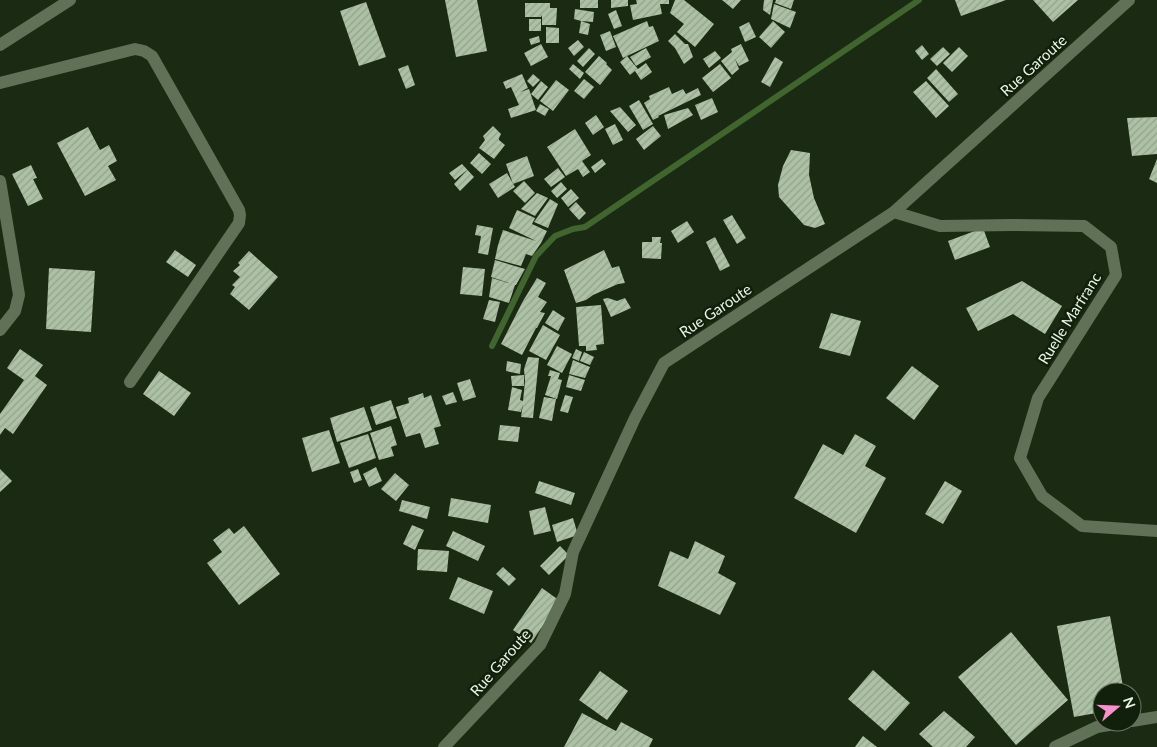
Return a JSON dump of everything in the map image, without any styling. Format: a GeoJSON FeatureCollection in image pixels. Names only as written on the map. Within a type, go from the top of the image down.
{"type":"FeatureCollection","features":[{"type":"Feature","properties":{"kind":"street"},"geometry":{"type":"LineString","coordinates":[[0,45],[70,0]]}},
{"type":"Feature","properties":{"kind":"street","name":"Rue Garoute"},"geometry":{"type":"LineString","coordinates":[[444,747],[540,645],[565,594],[573,552],[635,418],[664,363],[894,212],[1129,0]]}},
{"type":"Feature","properties":{"kind":"street"},"geometry":{"type":"LineString","coordinates":[[0,83],[135,49],[144,51],[152,56],[239,210],[239,223],[130,382]]}},
{"type":"Feature","properties":{"kind":"street"},"geometry":{"type":"LineString","coordinates":[[0,181],[19,295],[15,311],[0,330]]}},
{"type":"Feature","properties":{"kind":"street","name":"Ruelle Marfranc"},"geometry":{"type":"LineString","coordinates":[[894,212],[940,226],[1084,226],[1111,247],[1116,275],[1038,398],[1020,458],[1042,496],[1082,526],[1157,530]]}},
{"type":"Feature","properties":{"kind":"street"},"geometry":{"type":"LineString","coordinates":[[1142,719],[1157,717]]}},
{"type":"Feature","properties":{"kind":"street"},"geometry":{"type":"LineString","coordinates":[[1055,747],[1092,729]]}},
{"type":"Feature","properties":{"kind":"building"},"geometry":{"type":"Polygon","coordinates":[[[445,0],[477,0],[487,51],[456,57],[445,0]]]}},
{"type":"Feature","properties":{"kind":"building"},"geometry":{"type":"Polygon","coordinates":[[[580,0],[598,0],[598,8],[580,8],[580,0]]]}},
{"type":"Feature","properties":{"kind":"building"},"geometry":{"type":"Polygon","coordinates":[[[611,0],[628,0],[628,6],[611,8],[611,0]]]}},
{"type":"Feature","properties":{"kind":"building"},"geometry":{"type":"Polygon","coordinates":[[[636,0],[669,0],[669,4],[660,4],[662,14],[633,20],[630,5],[637,4],[636,0]]]}},
{"type":"Feature","properties":{"kind":"building"},"geometry":{"type":"Polygon","coordinates":[[[675,0],[684,0],[714,24],[695,47],[677,32],[684,24],[670,13],[675,0]]]}},
{"type":"Feature","properties":{"kind":"building"},"geometry":{"type":"Polygon","coordinates":[[[722,0],[741,0],[733,9],[722,0]]]}},
{"type":"Feature","properties":{"kind":"building"},"geometry":{"type":"Polygon","coordinates":[[[764,0],[773,0],[770,15],[763,10],[764,0]]]}},
{"type":"Feature","properties":{"kind":"building"},"geometry":{"type":"Polygon","coordinates":[[[776,0],[794,0],[791,9],[775,3],[776,0]]]}},
{"type":"Feature","properties":{"kind":"building"},"geometry":{"type":"Polygon","coordinates":[[[955,0],[1006,0],[961,16],[955,0]]]}},
{"type":"Feature","properties":{"kind":"building"},"geometry":{"type":"Polygon","coordinates":[[[1033,0],[1078,0],[1053,22],[1033,0]]]}},
{"type":"Feature","properties":{"kind":"building"},"geometry":{"type":"Polygon","coordinates":[[[366,2],[386,57],[359,66],[340,11],[366,2]]]}},
{"type":"Feature","properties":{"kind":"building"},"geometry":{"type":"Polygon","coordinates":[[[525,3],[550,3],[550,8],[557,8],[556,25],[542,25],[542,15],[541,17],[525,17],[525,3]]]}},
{"type":"Feature","properties":{"kind":"building"},"geometry":{"type":"Polygon","coordinates":[[[774,4],[796,12],[790,28],[771,19],[774,4]]]}},
{"type":"Feature","properties":{"kind":"building"},"geometry":{"type":"Polygon","coordinates":[[[575,9],[594,12],[593,22],[574,19],[575,9]]]}},
{"type":"Feature","properties":{"kind":"building"},"geometry":{"type":"Polygon","coordinates":[[[616,10],[622,26],[614,29],[608,14],[616,10]]]}},
{"type":"Feature","properties":{"kind":"building"},"geometry":{"type":"Polygon","coordinates":[[[529,19],[541,19],[541,31],[529,31],[529,19]]]}},
{"type":"Feature","properties":{"kind":"building"},"geometry":{"type":"Polygon","coordinates":[[[581,21],[590,24],[588,35],[579,33],[581,21]]]}},
{"type":"Feature","properties":{"kind":"building"},"geometry":{"type":"Polygon","coordinates":[[[647,21],[649,27],[653,26],[659,41],[623,58],[613,36],[647,21]]]}},
{"type":"Feature","properties":{"kind":"building"},"geometry":{"type":"Polygon","coordinates":[[[773,21],[785,32],[771,48],[759,37],[773,21]]]}},
{"type":"Feature","properties":{"kind":"building"},"geometry":{"type":"Polygon","coordinates":[[[749,22],[756,37],[745,42],[739,27],[749,22]]]}},
{"type":"Feature","properties":{"kind":"building"},"geometry":{"type":"Polygon","coordinates":[[[546,27],[559,28],[559,43],[546,43],[546,27]]]}},
{"type":"Feature","properties":{"kind":"building"},"geometry":{"type":"Polygon","coordinates":[[[610,31],[616,47],[606,51],[600,35],[610,31]]]}},
{"type":"Feature","properties":{"kind":"building"},"geometry":{"type":"Polygon","coordinates":[[[675,34],[685,44],[688,44],[693,57],[684,64],[675,48],[668,41],[675,34]]]}},
{"type":"Feature","properties":{"kind":"building"},"geometry":{"type":"Polygon","coordinates":[[[539,36],[540,42],[531,45],[529,39],[539,36]]]}},
{"type":"Feature","properties":{"kind":"building"},"geometry":{"type":"Polygon","coordinates":[[[578,40],[584,47],[574,56],[568,48],[578,40]]]}},
{"type":"Feature","properties":{"kind":"building"},"geometry":{"type":"Polygon","coordinates":[[[541,44],[548,57],[531,66],[524,53],[541,44]]]}},
{"type":"Feature","properties":{"kind":"building"},"geometry":{"type":"Polygon","coordinates":[[[741,44],[749,61],[739,66],[735,59],[739,69],[732,75],[721,61],[732,52],[731,49],[741,44]]]}},
{"type":"Feature","properties":{"kind":"building"},"geometry":{"type":"Polygon","coordinates":[[[922,45],[929,54],[922,60],[915,51],[922,45]]]}},
{"type":"Feature","properties":{"kind":"building"},"geometry":{"type":"Polygon","coordinates":[[[943,47],[950,54],[937,66],[930,59],[943,47]]]}},
{"type":"Feature","properties":{"kind":"building"},"geometry":{"type":"Polygon","coordinates":[[[959,47],[968,56],[952,72],[943,63],[959,47]]]}},
{"type":"Feature","properties":{"kind":"building"},"geometry":{"type":"Polygon","coordinates":[[[589,48],[595,54],[583,67],[577,61],[589,48]]]}},
{"type":"Feature","properties":{"kind":"building"},"geometry":{"type":"Polygon","coordinates":[[[646,48],[651,57],[636,66],[630,57],[646,48]]]}},
{"type":"Feature","properties":{"kind":"building"},"geometry":{"type":"Polygon","coordinates":[[[715,51],[721,58],[709,68],[703,59],[715,51]]]}},
{"type":"Feature","properties":{"kind":"building"},"geometry":{"type":"Polygon","coordinates":[[[599,56],[612,70],[600,85],[585,72],[599,56]]]}},
{"type":"Feature","properties":{"kind":"building"},"geometry":{"type":"Polygon","coordinates":[[[627,56],[638,69],[646,63],[652,72],[641,80],[635,71],[630,75],[620,62],[627,56]]]}},
{"type":"Feature","properties":{"kind":"building"},"geometry":{"type":"Polygon","coordinates":[[[775,57],[783,62],[770,87],[761,82],[775,57]]]}},
{"type":"Feature","properties":{"kind":"building"},"geometry":{"type":"Polygon","coordinates":[[[573,64],[584,73],[580,79],[569,69],[573,64]]]}},
{"type":"Feature","properties":{"kind":"building"},"geometry":{"type":"Polygon","coordinates":[[[720,64],[731,78],[713,92],[702,78],[720,64]]]}},
{"type":"Feature","properties":{"kind":"building"},"geometry":{"type":"Polygon","coordinates":[[[408,65],[415,85],[406,89],[398,69],[408,65]]]}},
{"type":"Feature","properties":{"kind":"building"},"geometry":{"type":"Polygon","coordinates":[[[936,69],[958,94],[949,102],[927,78],[936,69]]]}},
{"type":"Feature","properties":{"kind":"building"},"geometry":{"type":"Polygon","coordinates":[[[522,74],[528,88],[520,92],[529,89],[536,110],[511,118],[508,109],[519,105],[511,87],[506,89],[503,82],[522,74]]]}},
{"type":"Feature","properties":{"kind":"building"},"geometry":{"type":"Polygon","coordinates":[[[533,74],[540,80],[533,87],[527,81],[533,74]]]}},
{"type":"Feature","properties":{"kind":"building"},"geometry":{"type":"Polygon","coordinates":[[[584,79],[594,87],[584,99],[574,91],[584,79]]]}},
{"type":"Feature","properties":{"kind":"building"},"geometry":{"type":"Polygon","coordinates":[[[556,80],[569,90],[553,111],[540,101],[556,80]]]}},
{"type":"Feature","properties":{"kind":"building"},"geometry":{"type":"Polygon","coordinates":[[[541,81],[548,87],[538,100],[531,94],[541,81]]]}},
{"type":"Feature","properties":{"kind":"building"},"geometry":{"type":"Polygon","coordinates":[[[926,81],[949,106],[936,118],[913,92],[926,81]]]}},
{"type":"Feature","properties":{"kind":"building"},"geometry":{"type":"Polygon","coordinates":[[[669,87],[672,94],[683,89],[686,94],[698,88],[701,95],[653,120],[644,103],[650,99],[649,96],[669,87]]]}},
{"type":"Feature","properties":{"kind":"building"},"geometry":{"type":"Polygon","coordinates":[[[712,98],[718,112],[701,120],[695,105],[712,98]]]}},
{"type":"Feature","properties":{"kind":"building"},"geometry":{"type":"Polygon","coordinates":[[[639,100],[653,124],[643,130],[629,106],[639,100]]]}},
{"type":"Feature","properties":{"kind":"building"},"geometry":{"type":"Polygon","coordinates":[[[540,104],[549,109],[545,116],[536,111],[540,104]]]}},
{"type":"Feature","properties":{"kind":"building"},"geometry":{"type":"Polygon","coordinates":[[[620,107],[636,125],[628,132],[610,111],[620,107]]]}},
{"type":"Feature","properties":{"kind":"building"},"geometry":{"type":"Polygon","coordinates":[[[688,108],[693,115],[668,129],[664,115],[688,108]]]}},
{"type":"Feature","properties":{"kind":"building"},"geometry":{"type":"Polygon","coordinates":[[[596,115],[604,127],[593,135],[585,123],[596,115]]]}},
{"type":"Feature","properties":{"kind":"building"},"geometry":{"type":"Polygon","coordinates":[[[1157,117],[1157,154],[1132,156],[1127,118],[1157,117]]]}},
{"type":"Feature","properties":{"kind":"building"},"geometry":{"type":"Polygon","coordinates":[[[615,124],[623,140],[613,145],[605,129],[615,124]]]}},
{"type":"Feature","properties":{"kind":"building"},"geometry":{"type":"Polygon","coordinates":[[[493,126],[501,134],[499,140],[505,145],[494,159],[479,148],[485,140],[483,136],[493,126]]]}},
{"type":"Feature","properties":{"kind":"building"},"geometry":{"type":"Polygon","coordinates":[[[653,126],[661,136],[644,150],[636,139],[653,126]]]}},
{"type":"Feature","properties":{"kind":"building"},"geometry":{"type":"Polygon","coordinates":[[[88,127],[100,150],[109,145],[117,161],[108,166],[116,180],[85,196],[57,143],[88,127]]]}},
{"type":"Feature","properties":{"kind":"building"},"geometry":{"type":"Polygon","coordinates":[[[575,129],[591,155],[582,161],[590,172],[583,177],[578,169],[566,176],[547,147],[575,129]]]}},
{"type":"Feature","properties":{"kind":"building"},"geometry":{"type":"Polygon","coordinates":[[[791,150],[810,153],[809,175],[814,198],[825,224],[815,228],[804,225],[779,197],[778,185],[783,166],[791,150]]]}},
{"type":"Feature","properties":{"kind":"building"},"geometry":{"type":"Polygon","coordinates":[[[479,153],[491,164],[482,174],[470,163],[479,153]]]}},
{"type":"Feature","properties":{"kind":"building"},"geometry":{"type":"Polygon","coordinates":[[[527,156],[534,176],[513,184],[506,164],[527,156]]]}},
{"type":"Feature","properties":{"kind":"building"},"geometry":{"type":"Polygon","coordinates":[[[602,159],[606,164],[595,173],[591,167],[602,159]]]}},
{"type":"Feature","properties":{"kind":"building"},"geometry":{"type":"Polygon","coordinates":[[[1157,159],[1157,183],[1149,179],[1157,159]]]}},
{"type":"Feature","properties":{"kind":"building"},"geometry":{"type":"Polygon","coordinates":[[[462,164],[474,177],[460,191],[454,184],[467,170],[455,180],[449,173],[462,164]]]}},
{"type":"Feature","properties":{"kind":"building"},"geometry":{"type":"Polygon","coordinates":[[[31,165],[37,178],[33,179],[43,199],[28,206],[12,174],[31,165]]]}},
{"type":"Feature","properties":{"kind":"building"},"geometry":{"type":"Polygon","coordinates":[[[558,168],[565,177],[551,187],[544,179],[558,168]]]}},
{"type":"Feature","properties":{"kind":"building"},"geometry":{"type":"Polygon","coordinates":[[[507,173],[515,187],[498,198],[489,184],[507,173]]]}},
{"type":"Feature","properties":{"kind":"building"},"geometry":{"type":"Polygon","coordinates":[[[524,181],[535,193],[525,203],[513,191],[524,181]]]}},
{"type":"Feature","properties":{"kind":"building"},"geometry":{"type":"Polygon","coordinates":[[[561,182],[567,189],[557,198],[551,191],[561,182]]]}},
{"type":"Feature","properties":{"kind":"building"},"geometry":{"type":"Polygon","coordinates":[[[571,189],[579,198],[568,207],[561,198],[571,189]]]}},
{"type":"Feature","properties":{"kind":"building"},"geometry":{"type":"Polygon","coordinates":[[[537,193],[548,198],[535,216],[521,209],[537,193]]]}},
{"type":"Feature","properties":{"kind":"building"},"geometry":{"type":"Polygon","coordinates":[[[550,199],[558,204],[548,228],[534,222],[550,199]]]}},
{"type":"Feature","properties":{"kind":"building"},"geometry":{"type":"Polygon","coordinates":[[[576,202],[586,213],[579,220],[569,209],[576,202]]]}},
{"type":"Feature","properties":{"kind":"building"},"geometry":{"type":"Polygon","coordinates":[[[517,210],[535,218],[532,224],[547,231],[532,256],[526,254],[521,266],[495,259],[503,230],[536,241],[509,228],[517,210]]]}},
{"type":"Feature","properties":{"kind":"building"},"geometry":{"type":"Polygon","coordinates":[[[732,215],[746,238],[737,244],[723,220],[732,215]]]}},
{"type":"Feature","properties":{"kind":"building"},"geometry":{"type":"Polygon","coordinates":[[[687,221],[694,232],[678,243],[671,231],[687,221]]]}},
{"type":"Feature","properties":{"kind":"building"},"geometry":{"type":"Polygon","coordinates":[[[477,225],[493,228],[488,255],[478,253],[481,236],[475,235],[477,225]]]}},
{"type":"Feature","properties":{"kind":"building"},"geometry":{"type":"Polygon","coordinates":[[[983,228],[990,247],[955,260],[948,241],[983,228]]]}},
{"type":"Feature","properties":{"kind":"building"},"geometry":{"type":"Polygon","coordinates":[[[652,237],[661,237],[661,259],[642,258],[642,242],[652,242],[652,237]]]}},
{"type":"Feature","properties":{"kind":"building"},"geometry":{"type":"Polygon","coordinates":[[[715,237],[730,266],[720,271],[706,242],[715,237]]]}},
{"type":"Feature","properties":{"kind":"building"},"geometry":{"type":"Polygon","coordinates":[[[175,250],[196,265],[188,277],[166,262],[175,250]]]}},
{"type":"Feature","properties":{"kind":"building"},"geometry":{"type":"Polygon","coordinates":[[[604,250],[612,268],[619,266],[625,283],[618,284],[576,303],[564,270],[604,250]]]}},
{"type":"Feature","properties":{"kind":"building"},"geometry":{"type":"Polygon","coordinates":[[[249,251],[278,277],[249,310],[230,294],[235,287],[232,285],[240,277],[233,271],[240,265],[238,263],[249,251]]]}},
{"type":"Feature","properties":{"kind":"building"},"geometry":{"type":"Polygon","coordinates":[[[495,260],[525,269],[515,285],[509,303],[489,297],[492,278],[512,284],[491,277],[495,260]]]}},
{"type":"Feature","properties":{"kind":"building"},"geometry":{"type":"Polygon","coordinates":[[[463,267],[485,269],[482,296],[460,294],[463,267]]]}},
{"type":"Feature","properties":{"kind":"building"},"geometry":{"type":"Polygon","coordinates":[[[49,268],[95,271],[91,332],[46,329],[49,268]]]}},
{"type":"Feature","properties":{"kind":"building"},"geometry":{"type":"Polygon","coordinates":[[[537,278],[546,283],[538,297],[547,302],[540,312],[545,313],[522,355],[501,344],[537,278]]]}},
{"type":"Feature","properties":{"kind":"building"},"geometry":{"type":"Polygon","coordinates":[[[1022,281],[1062,306],[1045,334],[1013,314],[978,331],[966,308],[1022,281]]]}},
{"type":"Feature","properties":{"kind":"building"},"geometry":{"type":"Polygon","coordinates":[[[608,298],[617,301],[625,298],[631,308],[611,317],[603,299],[608,298]]]}},
{"type":"Feature","properties":{"kind":"building"},"geometry":{"type":"Polygon","coordinates":[[[489,300],[500,302],[495,322],[483,319],[489,300]]]}},
{"type":"Feature","properties":{"kind":"building"},"geometry":{"type":"Polygon","coordinates":[[[601,305],[604,344],[596,345],[597,350],[586,351],[586,346],[579,346],[576,307],[601,305]]]}},
{"type":"Feature","properties":{"kind":"building"},"geometry":{"type":"Polygon","coordinates":[[[553,310],[565,318],[558,331],[545,323],[553,310]]]}},
{"type":"Feature","properties":{"kind":"building"},"geometry":{"type":"Polygon","coordinates":[[[831,313],[861,321],[850,356],[819,348],[831,313]]]}},
{"type":"Feature","properties":{"kind":"building"},"geometry":{"type":"Polygon","coordinates":[[[543,325],[560,335],[546,360],[529,351],[543,325]]]}},
{"type":"Feature","properties":{"kind":"building"},"geometry":{"type":"Polygon","coordinates":[[[557,346],[572,354],[562,373],[547,365],[557,346]]]}},
{"type":"Feature","properties":{"kind":"building"},"geometry":{"type":"Polygon","coordinates":[[[20,349],[43,365],[35,376],[47,385],[13,434],[5,428],[0,435],[0,414],[24,380],[7,368],[20,349]]]}},
{"type":"Feature","properties":{"kind":"building"},"geometry":{"type":"Polygon","coordinates":[[[576,349],[582,352],[579,361],[572,358],[576,349]]]}},
{"type":"Feature","properties":{"kind":"building"},"geometry":{"type":"Polygon","coordinates":[[[584,352],[594,357],[590,365],[580,361],[584,352]]]}},
{"type":"Feature","properties":{"kind":"building"},"geometry":{"type":"Polygon","coordinates":[[[528,357],[539,358],[533,418],[521,417],[523,404],[521,412],[508,410],[512,387],[522,390],[520,400],[523,401],[524,369],[528,357]]]}},
{"type":"Feature","properties":{"kind":"building"},"geometry":{"type":"Polygon","coordinates":[[[573,360],[590,367],[585,378],[569,374],[573,360]]]}},
{"type":"Feature","properties":{"kind":"building"},"geometry":{"type":"Polygon","coordinates":[[[507,361],[521,364],[520,374],[506,371],[507,361]]]}},
{"type":"Feature","properties":{"kind":"building"},"geometry":{"type":"Polygon","coordinates":[[[912,366],[939,386],[914,420],[886,398],[912,366]]]}},
{"type":"Feature","properties":{"kind":"building"},"geometry":{"type":"Polygon","coordinates":[[[550,370],[560,373],[558,379],[562,380],[557,399],[545,395],[551,376],[548,376],[550,370]]]}},
{"type":"Feature","properties":{"kind":"building"},"geometry":{"type":"Polygon","coordinates":[[[159,371],[191,393],[174,416],[143,394],[159,371]]]}},
{"type":"Feature","properties":{"kind":"building"},"geometry":{"type":"Polygon","coordinates":[[[524,375],[524,386],[512,386],[511,376],[524,375]]]}},
{"type":"Feature","properties":{"kind":"building"},"geometry":{"type":"Polygon","coordinates":[[[569,375],[585,380],[581,391],[566,387],[569,375]]]}},
{"type":"Feature","properties":{"kind":"building"},"geometry":{"type":"Polygon","coordinates":[[[470,379],[476,397],[463,401],[457,383],[470,379]]]}},
{"type":"Feature","properties":{"kind":"building"},"geometry":{"type":"Polygon","coordinates":[[[453,392],[457,402],[446,405],[442,396],[453,392]]]}},
{"type":"Feature","properties":{"kind":"building"},"geometry":{"type":"Polygon","coordinates":[[[423,393],[424,398],[431,395],[441,426],[434,428],[439,444],[425,448],[420,433],[406,437],[396,407],[409,403],[408,398],[423,393]]]}},
{"type":"Feature","properties":{"kind":"building"},"geometry":{"type":"Polygon","coordinates":[[[565,395],[573,397],[568,413],[560,411],[565,395]]]}},
{"type":"Feature","properties":{"kind":"building"},"geometry":{"type":"Polygon","coordinates":[[[544,397],[556,399],[552,421],[539,418],[544,397]]]}},
{"type":"Feature","properties":{"kind":"building"},"geometry":{"type":"Polygon","coordinates":[[[391,400],[397,418],[376,425],[370,407],[391,400]]]}},
{"type":"Feature","properties":{"kind":"building"},"geometry":{"type":"Polygon","coordinates":[[[364,407],[372,430],[337,442],[330,418],[364,407]]]}},
{"type":"Feature","properties":{"kind":"building"},"geometry":{"type":"Polygon","coordinates":[[[500,425],[520,427],[518,442],[498,440],[500,425]]]}},
{"type":"Feature","properties":{"kind":"building"},"geometry":{"type":"Polygon","coordinates":[[[391,426],[397,445],[391,447],[394,456],[379,460],[370,433],[391,426]]]}},
{"type":"Feature","properties":{"kind":"building"},"geometry":{"type":"Polygon","coordinates":[[[329,430],[340,463],[312,472],[302,438],[329,430]]]}},
{"type":"Feature","properties":{"kind":"building"},"geometry":{"type":"Polygon","coordinates":[[[368,434],[376,458],[349,468],[340,443],[368,434]]]}},
{"type":"Feature","properties":{"kind":"building"},"geometry":{"type":"Polygon","coordinates":[[[855,434],[876,446],[865,466],[886,478],[856,533],[794,498],[823,444],[843,455],[855,434]]]}},
{"type":"Feature","properties":{"kind":"building"},"geometry":{"type":"Polygon","coordinates":[[[376,467],[382,481],[369,487],[363,474],[376,467]]]}},
{"type":"Feature","properties":{"kind":"building"},"geometry":{"type":"Polygon","coordinates":[[[0,469],[12,481],[0,492],[0,469]]]}},
{"type":"Feature","properties":{"kind":"building"},"geometry":{"type":"Polygon","coordinates":[[[358,469],[362,480],[354,483],[350,472],[358,469]]]}},
{"type":"Feature","properties":{"kind":"building"},"geometry":{"type":"Polygon","coordinates":[[[395,473],[409,485],[396,501],[381,489],[395,473]]]}},
{"type":"Feature","properties":{"kind":"building"},"geometry":{"type":"Polygon","coordinates":[[[539,481],[575,493],[571,505],[535,493],[539,481]]]}},
{"type":"Feature","properties":{"kind":"building"},"geometry":{"type":"Polygon","coordinates":[[[945,481],[962,491],[943,524],[925,514],[945,481]]]}},
{"type":"Feature","properties":{"kind":"building"},"geometry":{"type":"Polygon","coordinates":[[[451,498],[491,505],[488,523],[448,516],[451,498]]]}},
{"type":"Feature","properties":{"kind":"building"},"geometry":{"type":"Polygon","coordinates":[[[402,500],[430,507],[427,519],[399,511],[402,500]]]}},
{"type":"Feature","properties":{"kind":"building"},"geometry":{"type":"Polygon","coordinates":[[[545,507],[551,531],[534,535],[529,511],[545,507]]]}},
{"type":"Feature","properties":{"kind":"building"},"geometry":{"type":"Polygon","coordinates":[[[573,518],[578,535],[557,542],[552,525],[573,518]]]}},
{"type":"Feature","properties":{"kind":"building"},"geometry":{"type":"Polygon","coordinates":[[[412,525],[424,530],[415,550],[403,544],[412,525]]]}},
{"type":"Feature","properties":{"kind":"building"},"geometry":{"type":"Polygon","coordinates":[[[244,526],[280,574],[239,605],[207,563],[222,552],[213,540],[229,528],[234,534],[244,526]]]}},
{"type":"Feature","properties":{"kind":"building"},"geometry":{"type":"Polygon","coordinates":[[[453,531],[485,546],[478,561],[446,546],[453,531]]]}},
{"type":"Feature","properties":{"kind":"building"},"geometry":{"type":"Polygon","coordinates":[[[695,541],[725,556],[718,573],[736,583],[720,615],[658,586],[670,551],[688,559],[695,541]]]}},
{"type":"Feature","properties":{"kind":"building"},"geometry":{"type":"Polygon","coordinates":[[[560,546],[569,555],[549,575],[540,566],[560,546]]]}},
{"type":"Feature","properties":{"kind":"building"},"geometry":{"type":"Polygon","coordinates":[[[418,549],[449,551],[447,572],[417,570],[418,549]]]}},
{"type":"Feature","properties":{"kind":"building"},"geometry":{"type":"Polygon","coordinates":[[[503,567],[516,579],[509,586],[496,574],[503,567]]]}},
{"type":"Feature","properties":{"kind":"building"},"geometry":{"type":"Polygon","coordinates":[[[458,577],[493,591],[484,614],[449,599],[458,577]]]}},
{"type":"Feature","properties":{"kind":"building"},"geometry":{"type":"Polygon","coordinates":[[[542,588],[560,601],[531,643],[513,630],[542,588]]]}},
{"type":"Feature","properties":{"kind":"building"},"geometry":{"type":"Polygon","coordinates":[[[1110,616],[1122,682],[1092,682],[1092,714],[1074,717],[1057,626],[1110,616]]]}},
{"type":"Feature","properties":{"kind":"building"},"geometry":{"type":"Polygon","coordinates":[[[1011,632],[1068,700],[1016,745],[958,677],[1011,632]]]}},
{"type":"Feature","properties":{"kind":"building"},"geometry":{"type":"Polygon","coordinates":[[[873,670],[910,703],[885,731],[848,699],[873,670]]]}},
{"type":"Feature","properties":{"kind":"building"},"geometry":{"type":"Polygon","coordinates":[[[600,671],[628,691],[607,720],[579,700],[600,671]]]}},
{"type":"Feature","properties":{"kind":"building"},"geometry":{"type":"Polygon","coordinates":[[[944,711],[975,737],[966,747],[933,747],[919,734],[944,711]]]}},
{"type":"Feature","properties":{"kind":"building"},"geometry":{"type":"Polygon","coordinates":[[[582,713],[616,731],[621,722],[653,739],[649,747],[564,747],[582,713]]]}},
{"type":"Feature","properties":{"kind":"building"},"geometry":{"type":"Polygon","coordinates":[[[863,736],[877,747],[855,747],[863,736]]]}},
{"type":"Feature","properties":{"kind":"waterway"},"geometry":{"type":"LineString","coordinates":[[492,346],[536,256],[555,236],[573,229],[585,227],[919,0]]}}]}
